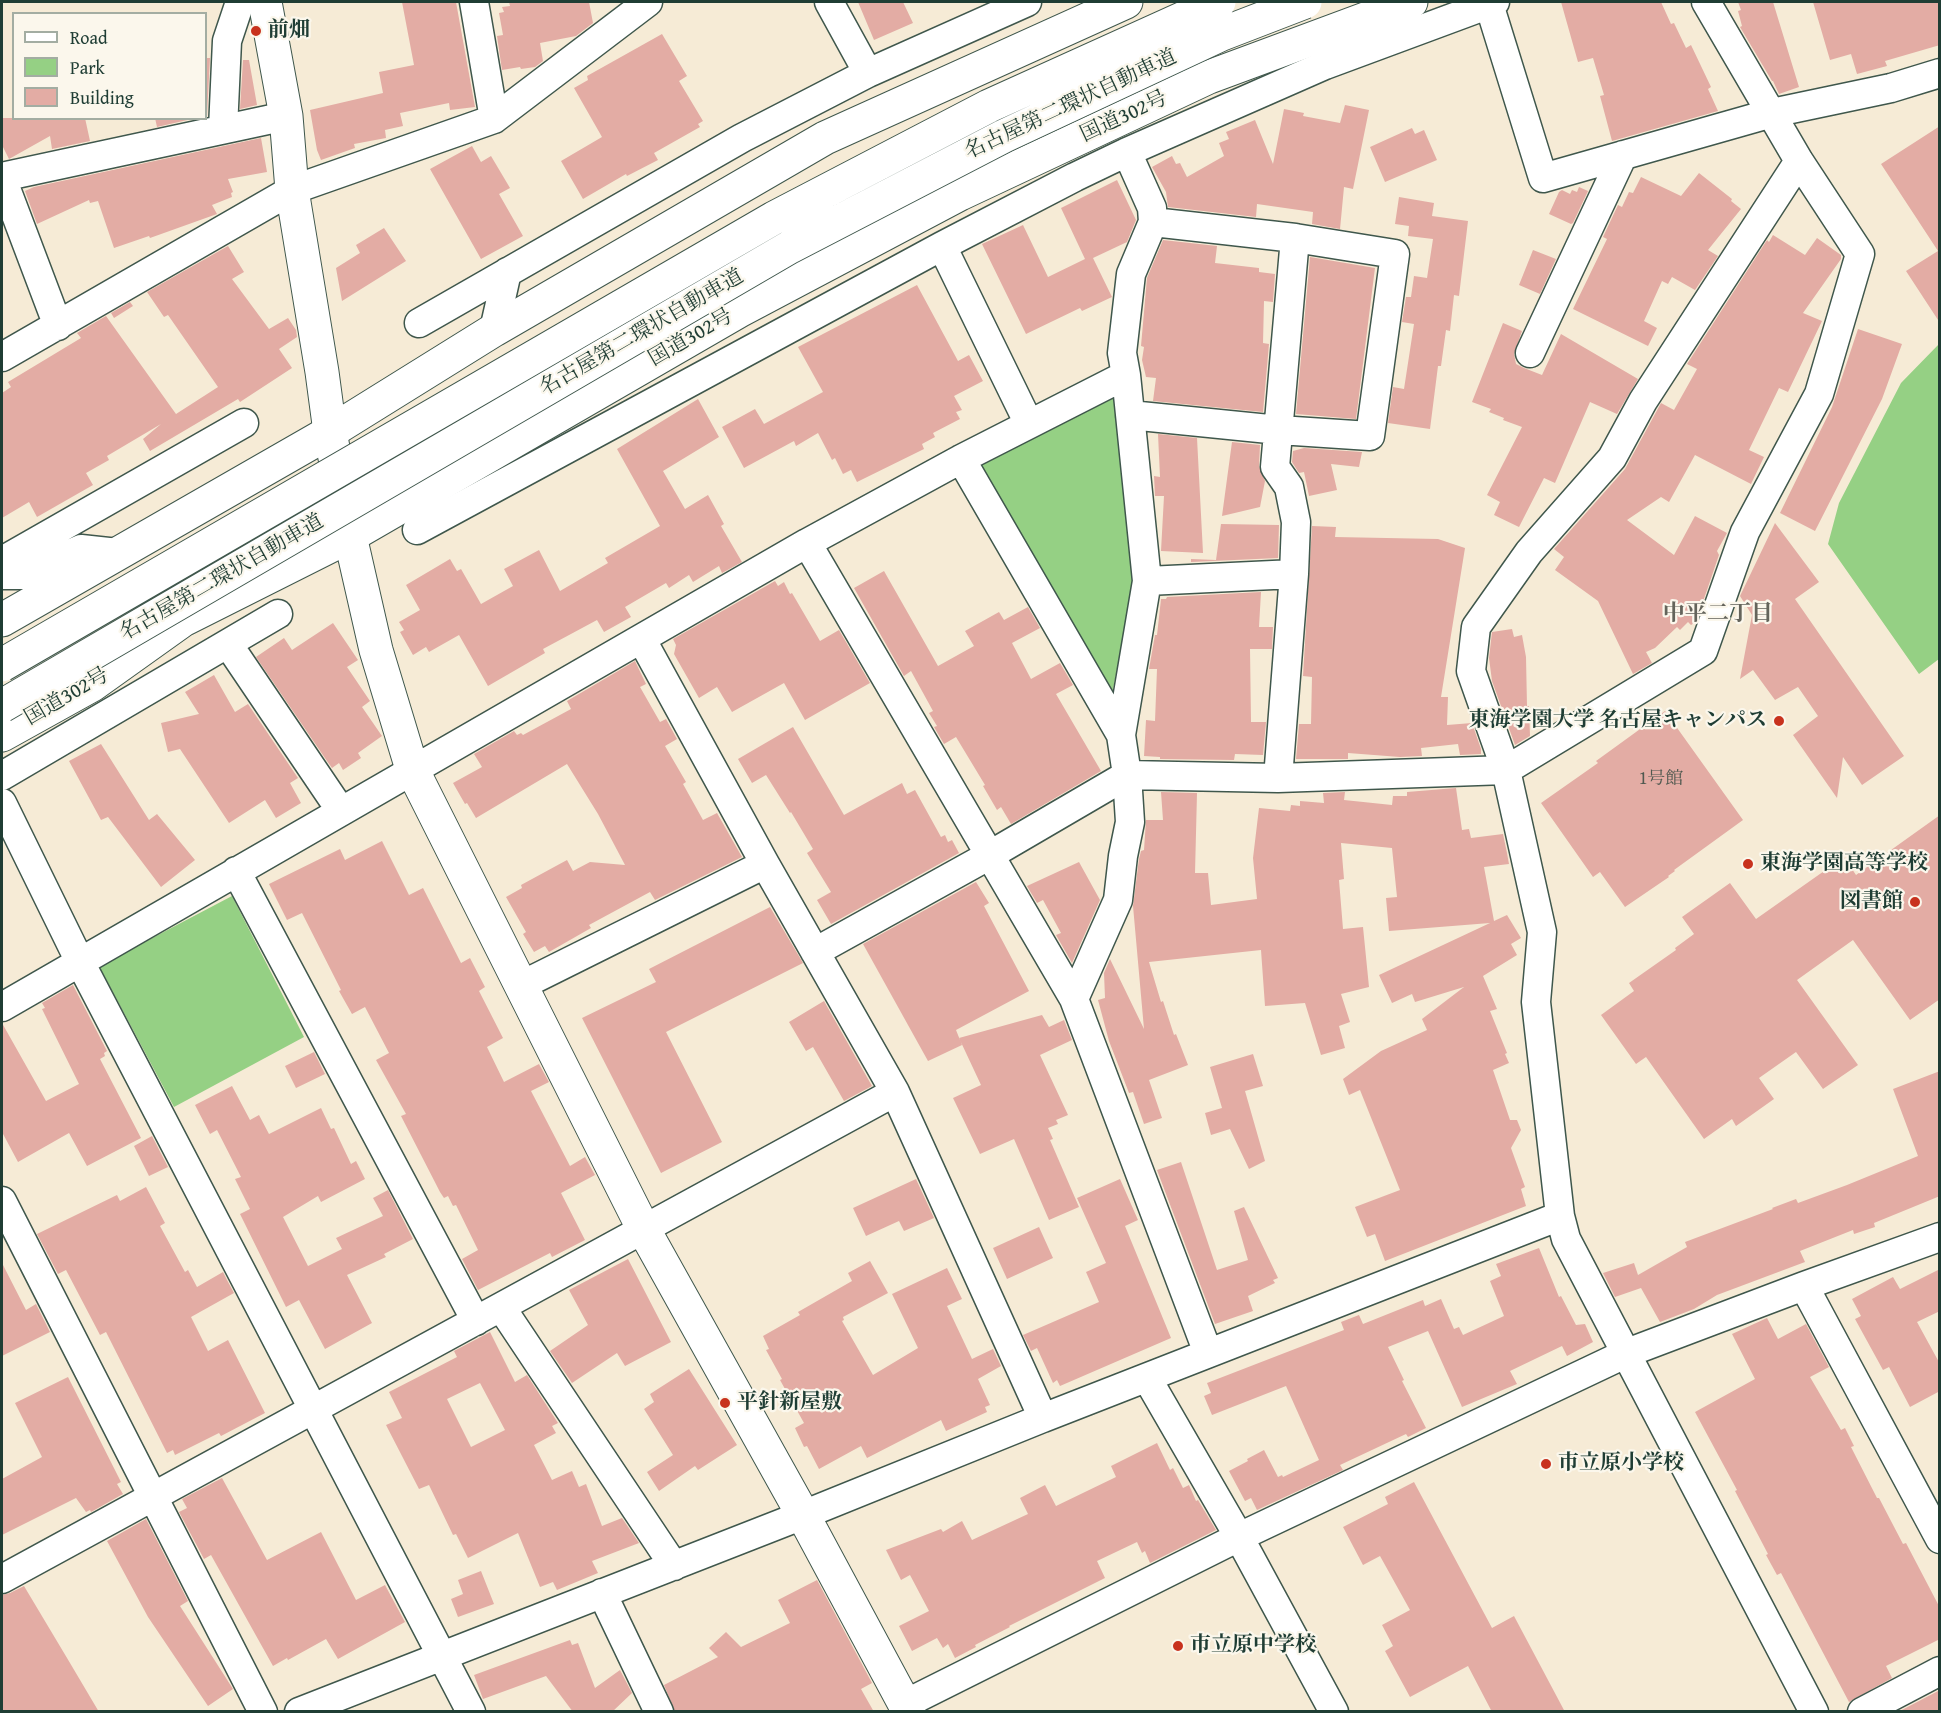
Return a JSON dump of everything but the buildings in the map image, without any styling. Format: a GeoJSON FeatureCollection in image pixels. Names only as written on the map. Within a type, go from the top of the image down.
{"type":"FeatureCollection","features":[{"type":"Feature","properties":{"kind":"main road"},"geometry":{"type":"LineString","coordinates":[[265,2],[286,116],[292,190],[330,432],[350,536],[376,650],[412,769],[645,1230],[907,1708]]}},
{"type":"Feature","properties":{"kind":"main road"},"geometry":{"type":"LineString","coordinates":[[2,620],[330,432],[494,330],[825,138],[1126,2]]}},
{"type":"Feature","properties":{"kind":"main road","name":"名古屋第二環状自動車道"},"geometry":{"type":"LineString","coordinates":[[2,665],[361,455],[774,218],[989,106],[1219,2]]}},
{"type":"Feature","properties":{"kind":"main road","name":"名古屋第二環状自動車道"},"geometry":{"type":"LineString","coordinates":[[2,706],[790,247],[1004,135],[1222,34],[1305,2]]}},
{"type":"Feature","properties":{"kind":"main road","name":"国道302号"},"geometry":{"type":"LineString","coordinates":[[2,735],[92,685],[183,621],[350,536],[739,311],[971,189],[1209,77],[1411,2]]}},
{"type":"Feature","properties":{"kind":"street"},"geometry":{"type":"LineString","coordinates":[[223,129],[227,41],[240,2]]}},
{"type":"Feature","properties":{"kind":"street"},"geometry":{"type":"LineString","coordinates":[[474,2],[494,120]]}},
{"type":"Feature","properties":{"kind":"street"},"geometry":{"type":"LineString","coordinates":[[2,357],[292,190],[494,120],[646,2]]}},
{"type":"Feature","properties":{"kind":"street"},"geometry":{"type":"LineString","coordinates":[[830,2],[868,73]]}},
{"type":"Feature","properties":{"kind":"street"},"geometry":{"type":"LineString","coordinates":[[420,323],[742,138],[868,73],[1027,2]]}},
{"type":"Feature","properties":{"kind":"street"},"geometry":{"type":"LineString","coordinates":[[815,952],[990,855],[1127,775],[1278,778],[1506,770],[1703,651],[1745,532],[1819,394],[1860,254],[1799,161],[1706,2]]}},
{"type":"Feature","properties":{"kind":"street"},"geometry":{"type":"LineString","coordinates":[[417,530],[942,246],[1127,152],[1325,65],[1492,3],[1543,178],[1772,113],[1891,88],[1940,72]]}},
{"type":"Feature","properties":{"kind":"street"},"geometry":{"type":"LineString","coordinates":[[58,326],[2,177],[286,116]]}},
{"type":"Feature","properties":{"kind":"street"},"geometry":{"type":"LineString","coordinates":[[1074,999],[1118,900],[1130,822],[1127,775],[1121,735],[1147,581],[1122,353],[1131,274],[1153,222],[1152,208],[1127,152]]}},
{"type":"Feature","properties":{"kind":"street"},"geometry":{"type":"LineString","coordinates":[[1530,353],[1623,155]]}},
{"type":"Feature","properties":{"kind":"street"},"geometry":{"type":"LineString","coordinates":[[1799,161],[1643,401],[1612,458],[1529,552],[1476,627],[1471,671],[1506,770],[1542,932],[1536,1002],[1560,1216],[1566,1239],[1814,1712]]}},
{"type":"Feature","properties":{"kind":"street"},"geometry":{"type":"LineString","coordinates":[[1130,415],[1279,430],[1370,436],[1395,254],[1295,238],[1153,222]]}},
{"type":"Feature","properties":{"kind":"street"},"geometry":{"type":"LineString","coordinates":[[1278,778],[1296,522],[1289,488],[1275,467],[1295,238]]}},
{"type":"Feature","properties":{"kind":"street"},"geometry":{"type":"LineString","coordinates":[[942,246],[1029,424]]}},
{"type":"Feature","properties":{"kind":"street"},"geometry":{"type":"LineString","coordinates":[[494,330],[507,272]]}},
{"type":"Feature","properties":{"kind":"street"},"geometry":{"type":"LineString","coordinates":[[660,357],[675,390]]}},
{"type":"Feature","properties":{"kind":"street"},"geometry":{"type":"LineString","coordinates":[[2,1007],[807,543],[961,459],[1126,375]]}},
{"type":"Feature","properties":{"kind":"street"},"geometry":{"type":"LineString","coordinates":[[2,561],[244,423]]}},
{"type":"Feature","properties":{"kind":"street"},"geometry":{"type":"LineString","coordinates":[[961,459],[1121,735]]}},
{"type":"Feature","properties":{"kind":"street"},"geometry":{"type":"LineString","coordinates":[[807,543],[1074,999],[1208,1353]]}},
{"type":"Feature","properties":{"kind":"street"},"geometry":{"type":"LineString","coordinates":[[2,575],[24,575],[81,549],[118,553]]}},
{"type":"Feature","properties":{"kind":"street"},"geometry":{"type":"LineString","coordinates":[[1147,581],[1294,574]]}},
{"type":"Feature","properties":{"kind":"street"},"geometry":{"type":"LineString","coordinates":[[2,776],[278,614]]}},
{"type":"Feature","properties":{"kind":"street"},"geometry":{"type":"LineString","coordinates":[[72,735],[89,697],[153,660],[183,621]]}},
{"type":"Feature","properties":{"kind":"street"},"geometry":{"type":"LineString","coordinates":[[642,640],[765,864],[895,1092],[1043,1418]]}},
{"type":"Feature","properties":{"kind":"street"},"geometry":{"type":"LineString","coordinates":[[228,644],[341,811]]}},
{"type":"Feature","properties":{"kind":"street"},"geometry":{"type":"LineString","coordinates":[[2,803],[80,962],[471,1712]]}},
{"type":"Feature","properties":{"kind":"street"},"geometry":{"type":"LineString","coordinates":[[522,985],[765,864]]}},
{"type":"Feature","properties":{"kind":"street"},"geometry":{"type":"LineString","coordinates":[[236,871],[476,1321]]}},
{"type":"Feature","properties":{"kind":"street"},"geometry":{"type":"LineString","coordinates":[[2,1579],[895,1092]]}},
{"type":"Feature","properties":{"kind":"street"},"geometry":{"type":"LineString","coordinates":[[299,1712],[1560,1216]]}},
{"type":"Feature","properties":{"kind":"street"},"geometry":{"type":"LineString","coordinates":[[6,1219],[153,1497],[262,1712]]}},
{"type":"Feature","properties":{"kind":"street"},"geometry":{"type":"LineString","coordinates":[[907,1708],[1239,1537],[1627,1353],[1940,1237]]}},
{"type":"Feature","properties":{"kind":"street"},"geometry":{"type":"LineString","coordinates":[[1804,1286],[1940,1539]]}},
{"type":"Feature","properties":{"kind":"street"},"geometry":{"type":"LineString","coordinates":[[501,1307],[674,1566]]}},
{"type":"Feature","properties":{"kind":"street"},"geometry":{"type":"LineString","coordinates":[[1147,1378],[1239,1537],[1335,1712]]}},
{"type":"Feature","properties":{"kind":"street"},"geometry":{"type":"LineString","coordinates":[[602,1593],[658,1712]]}},
{"type":"Feature","properties":{"kind":"street"},"geometry":{"type":"LineString","coordinates":[[1862,1712],[1940,1671]]}},
{"type":"Feature","properties":{"kind":"green space"},"geometry":{"type":"Polygon","coordinates":[[[1939,344],[1939,659],[1919,674],[1828,544],[1839,503],[1901,383],[1939,344]]]}},
{"type":"Feature","properties":{"kind":"green space"},"geometry":{"type":"Polygon","coordinates":[[[1117,392],[1135,579],[1112,694],[979,465],[1117,392]]]}},
{"type":"Feature","properties":{"kind":"green space"},"geometry":{"type":"Polygon","coordinates":[[[232,896],[304,1037],[174,1107],[99,966],[232,896]]]}},
{"type":"Feature","properties":{"kind":"place","name":"前畑"},"geometry":{"type":"Point","coordinates":[256,31]}},
{"type":"Feature","properties":{"kind":"place","name":"東海学園大学 名古屋キャンパス"},"geometry":{"type":"Point","coordinates":[1779,721]}},
{"type":"Feature","properties":{"kind":"place","name":"東海学園高等学校"},"geometry":{"type":"Point","coordinates":[1748,864]}},
{"type":"Feature","properties":{"kind":"place","name":"図書館"},"geometry":{"type":"Point","coordinates":[1915,902]}},
{"type":"Feature","properties":{"kind":"place","name":"平針新屋敷"},"geometry":{"type":"Point","coordinates":[725,1403]}},
{"type":"Feature","properties":{"kind":"place","name":"市立原小学校"},"geometry":{"type":"Point","coordinates":[1546,1464]}},
{"type":"Feature","properties":{"kind":"place","name":"市立原中学校"},"geometry":{"type":"Point","coordinates":[1178,1646]}},
{"type":"Feature","properties":{"kind":"district","name":"中平二丁目"},"geometry":{"type":"Point","coordinates":[1718,614]}}]}
